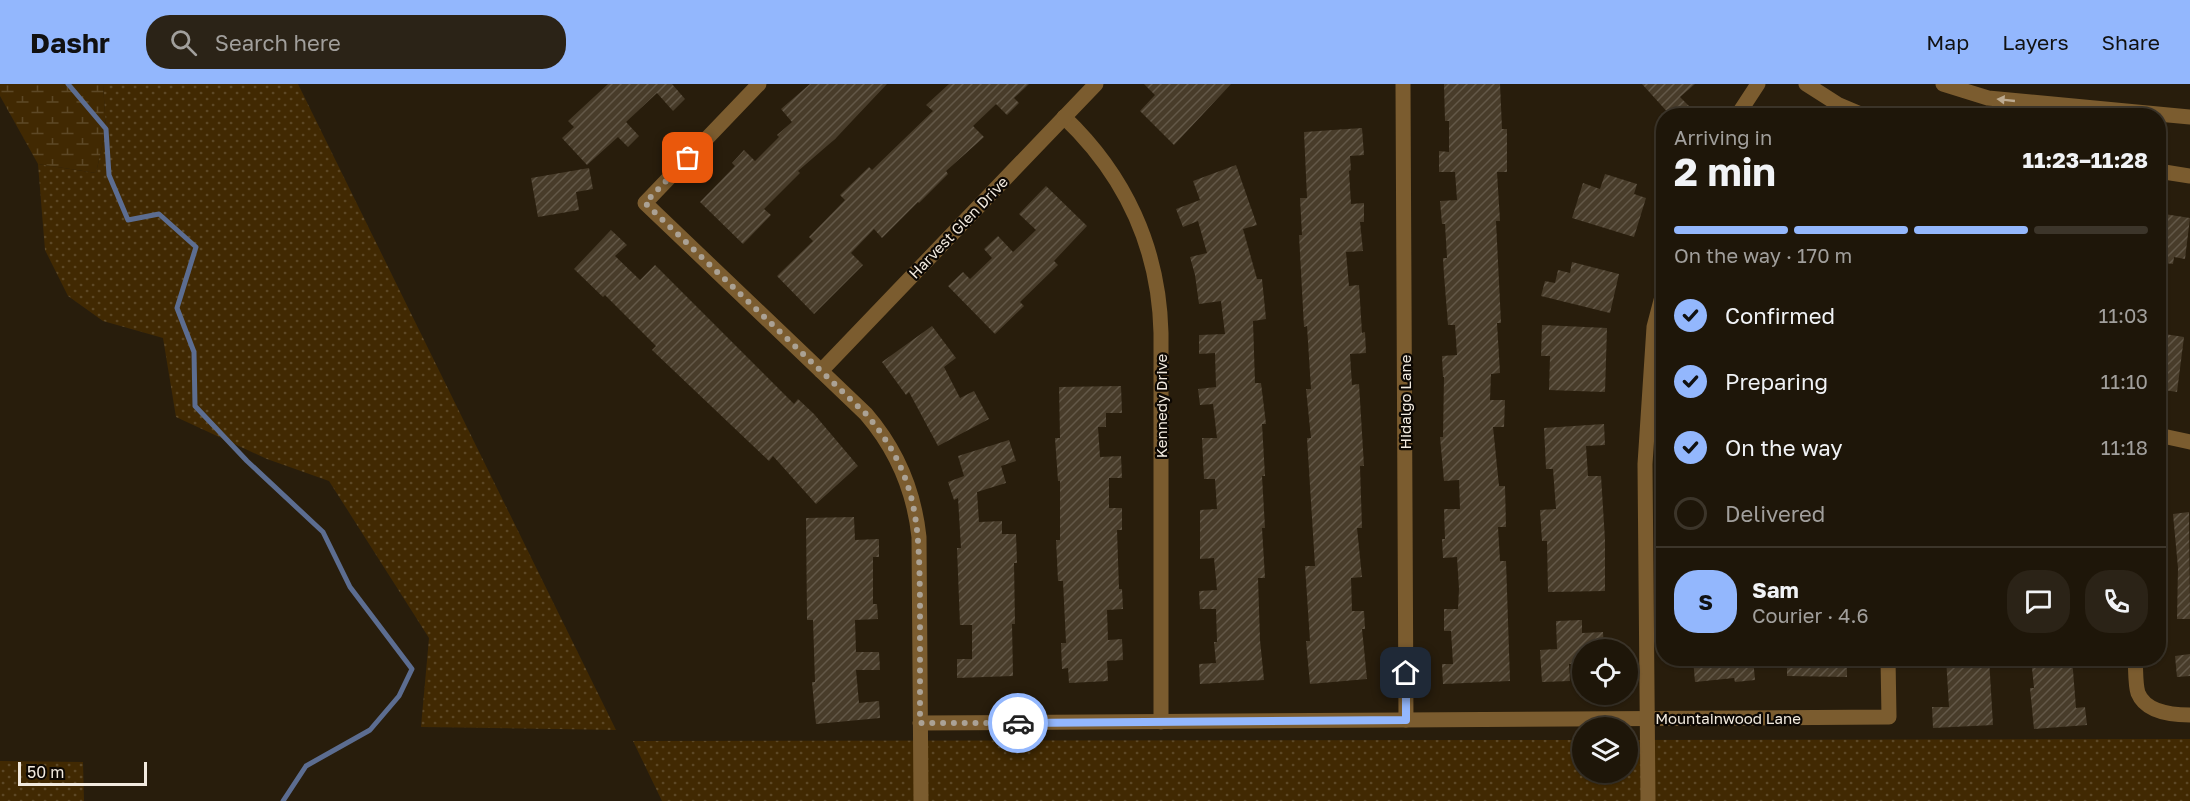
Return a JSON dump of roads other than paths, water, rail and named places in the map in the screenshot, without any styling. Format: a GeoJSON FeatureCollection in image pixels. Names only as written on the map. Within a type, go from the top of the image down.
{"type":"FeatureCollection","features":[{"type":"Feature","properties":{"kind":"street"},"geometry":{"type":"LineString","coordinates":[[759,84],[645,203],[866,414],[896,457],[912,495],[919,540],[921,801]]}},
{"type":"Feature","properties":{"kind":"street","name":"Harvest Glen Drive"},"geometry":{"type":"LineString","coordinates":[[821,371],[1096,84]]}},
{"type":"Feature","properties":{"kind":"street","name":"Hidalgo Lane"},"geometry":{"type":"LineString","coordinates":[[1403,84],[1406,720]]}},
{"type":"Feature","properties":{"kind":"street"},"geometry":{"type":"LineString","coordinates":[[1742,108],[1758,84]]}},
{"type":"Feature","properties":{"kind":"street"},"geometry":{"type":"LineString","coordinates":[[1806,84],[1846,108]]}},
{"type":"Feature","properties":{"kind":"street"},"geometry":{"type":"LineString","coordinates":[[1943,84],[1988,98],[2094,108]]}},
{"type":"Feature","properties":{"kind":"street"},"geometry":{"type":"LineString","coordinates":[[2166,115],[2190,117]]}},
{"type":"Feature","properties":{"kind":"street","name":"Kennedy Drive"},"geometry":{"type":"LineString","coordinates":[[1064,117],[1094,148],[1124,192],[1146,242],[1157,287],[1161,333],[1161,722]]}},
{"type":"Feature","properties":{"kind":"street"},"geometry":{"type":"LineString","coordinates":[[2166,172],[2190,176]]}},
{"type":"Feature","properties":{"kind":"street"},"geometry":{"type":"LineString","coordinates":[[1648,801],[1645,464],[1656,319]]}},
{"type":"Feature","properties":{"kind":"street"},"geometry":{"type":"LineString","coordinates":[[2166,437],[2190,442]]}},
{"type":"Feature","properties":{"kind":"street","name":"Mountainwood Lane"},"geometry":{"type":"LineString","coordinates":[[920,723],[1888,717],[1888,666]]}},
{"type":"Feature","properties":{"kind":"street"},"geometry":{"type":"LineString","coordinates":[[2136,666],[2138,694],[2151,707],[2169,715],[2190,715]]}},
{"type":"Feature","properties":{"kind":"waterway"},"geometry":{"type":"LineString","coordinates":[[68,84],[106,129],[109,175],[128,220],[159,214],[196,247],[177,308],[194,352],[195,406],[247,461],[323,532],[350,587],[412,669],[399,696],[370,730],[306,766],[283,801]]}}]}
